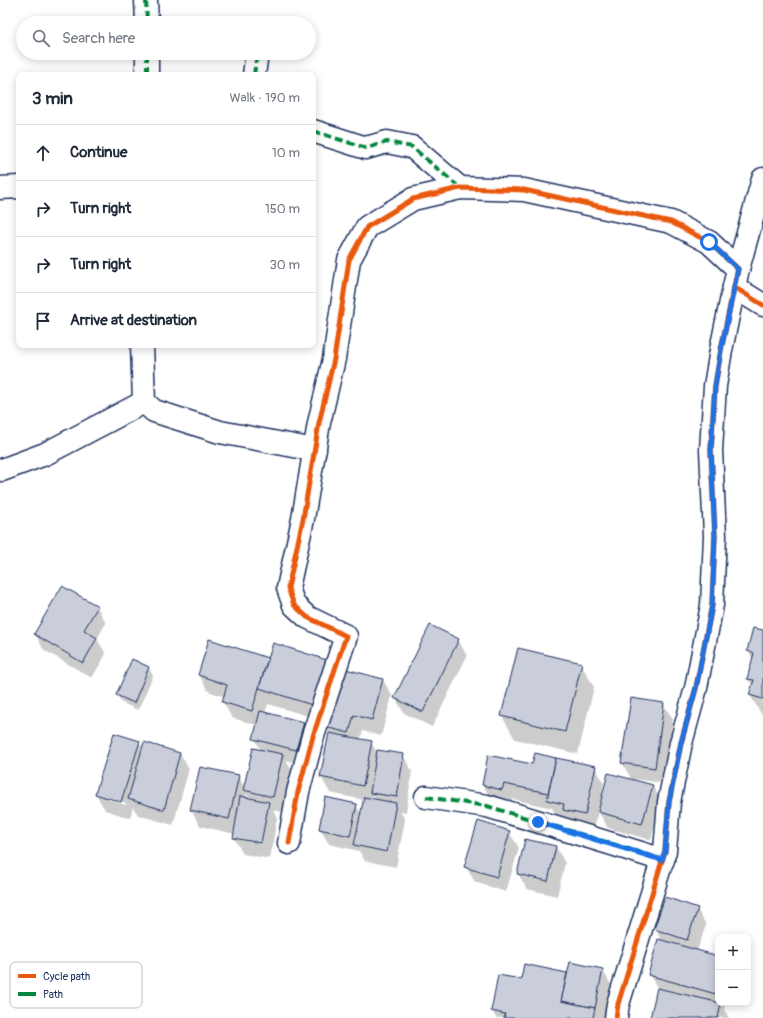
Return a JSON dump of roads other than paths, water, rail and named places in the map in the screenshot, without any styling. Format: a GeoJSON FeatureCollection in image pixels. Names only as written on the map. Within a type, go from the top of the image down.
{"type":"FeatureCollection","features":[{"type":"Feature","properties":{"kind":"street"},"geometry":{"type":"LineString","coordinates":[[146,0],[147,16]]}},
{"type":"Feature","properties":{"kind":"street"},"geometry":{"type":"LineString","coordinates":[[147,60],[147,72]]}},
{"type":"Feature","properties":{"kind":"street"},"geometry":{"type":"LineString","coordinates":[[254,72],[256,60]]}},
{"type":"Feature","properties":{"kind":"street"},"geometry":{"type":"LineString","coordinates":[[316,132],[366,148],[387,142],[412,147],[460,188]]}},
{"type":"Feature","properties":{"kind":"street"},"geometry":{"type":"LineString","coordinates":[[616,1018],[618,1004],[665,851],[669,802],[681,743],[696,688],[712,605],[715,536],[711,450],[715,386],[736,278],[763,179]]}},
{"type":"Feature","properties":{"kind":"street"},"geometry":{"type":"LineString","coordinates":[[0,188],[16,187]]}},
{"type":"Feature","properties":{"kind":"street"},"geometry":{"type":"LineString","coordinates":[[289,843],[298,792],[313,736],[346,636],[307,617],[294,605],[288,588],[319,423],[334,359],[349,260],[367,227],[413,199],[460,188],[524,190],[671,222],[709,242],[736,278],[763,305]]}},
{"type":"Feature","properties":{"kind":"street"},"geometry":{"type":"LineString","coordinates":[[142,348],[144,402],[154,411],[220,432],[314,450]]}},
{"type":"Feature","properties":{"kind":"street"},"geometry":{"type":"LineString","coordinates":[[0,470],[45,454],[144,402]]}},
{"type":"Feature","properties":{"kind":"street"},"geometry":{"type":"LineString","coordinates":[[426,797],[487,806],[662,860]]}}]}
